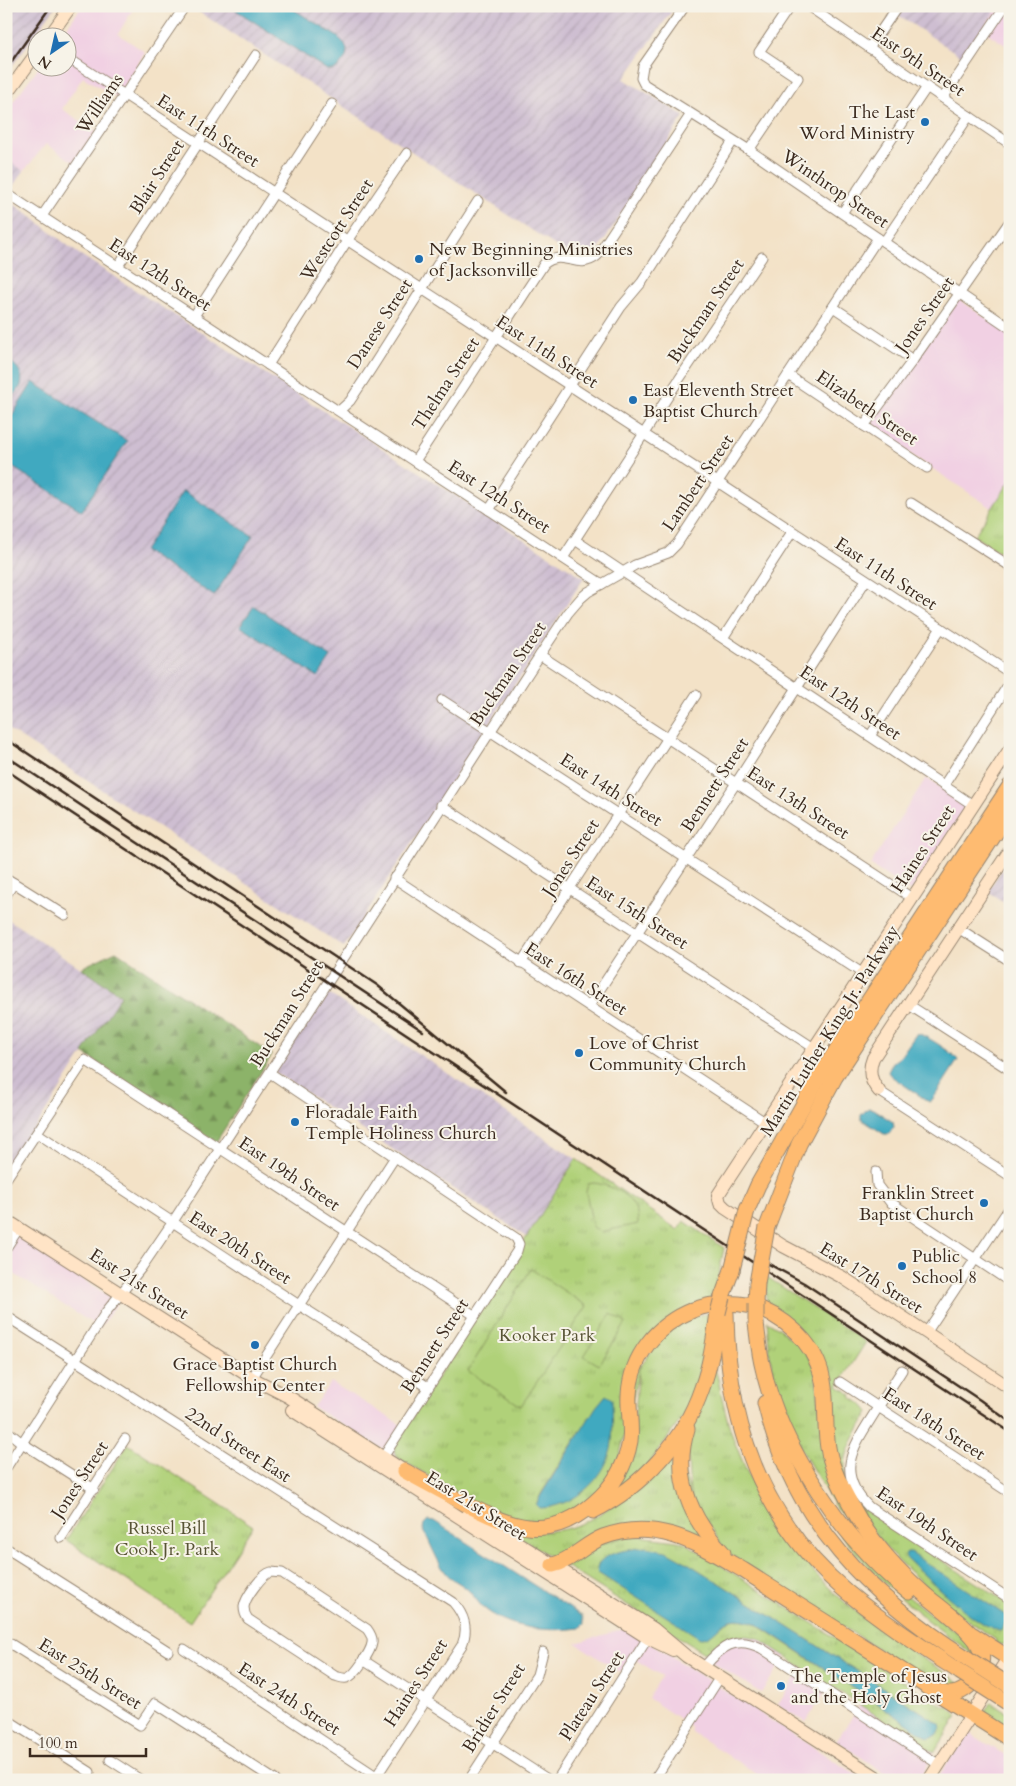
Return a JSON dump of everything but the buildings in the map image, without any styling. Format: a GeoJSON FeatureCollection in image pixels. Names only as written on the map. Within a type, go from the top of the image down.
{"type":"FeatureCollection","features":[{"type":"Feature","properties":{"kind":"highway","name":"Martin Luther King Jr. Parkway"},"geometry":{"type":"LineString","coordinates":[[1010,786],[820,1075],[758,1185],[747,1210],[722,1313],[733,1397],[753,1463],[781,1516],[806,1549],[848,1592],[880,1618],[964,1666],[1010,1686]]}},
{"type":"Feature","properties":{"kind":"highway","name":"Martin Luther King Jr. Parkway"},"geometry":{"type":"LineString","coordinates":[[1010,811],[835,1077],[799,1144],[767,1227],[757,1283],[756,1303],[760,1382],[774,1436],[797,1488],[818,1524],[844,1558],[880,1594],[1010,1704]]}},
{"type":"Feature","properties":{"kind":"highway"},"geometry":{"type":"LineString","coordinates":[[571,1520],[586,1510],[611,1486],[626,1457],[630,1441],[629,1392],[636,1362],[657,1332],[671,1321],[708,1306],[739,1305],[761,1309],[790,1326],[798,1333],[817,1360],[824,1388],[829,1453],[837,1478],[854,1512],[896,1567],[922,1593],[977,1640],[981,1649],[982,1658],[978,1675],[971,1684],[957,1694],[944,1694],[927,1687]]}},
{"type":"Feature","properties":{"kind":"highway"},"geometry":{"type":"LineString","coordinates":[[405,1471],[497,1520],[515,1526],[536,1528],[554,1526],[588,1514],[607,1504],[636,1484],[672,1445],[692,1413],[702,1391],[722,1313]]}},
{"type":"Feature","properties":{"kind":"highway"},"geometry":{"type":"LineString","coordinates":[[756,1321],[763,1369],[776,1408],[795,1452],[850,1534],[887,1574],[910,1592],[968,1632],[1009,1657]]}},
{"type":"Feature","properties":{"kind":"highway"},"geometry":{"type":"LineString","coordinates":[[692,1413],[683,1443],[681,1466],[692,1512],[711,1541],[743,1570]]}},
{"type":"Feature","properties":{"kind":"highway"},"geometry":{"type":"LineString","coordinates":[[553,1565],[559,1564],[585,1546],[603,1537],[619,1533],[651,1531],[684,1538],[743,1570],[1010,1740]]}},
{"type":"Feature","properties":{"kind":"street"},"geometry":{"type":"LineString","coordinates":[[55,28],[71,6]]}},
{"type":"Feature","properties":{"kind":"street","name":"Winthrop Street"},"geometry":{"type":"LineString","coordinates":[[685,6],[642,66],[641,78],[649,89],[749,150],[1010,328]]}},
{"type":"Feature","properties":{"kind":"street"},"geometry":{"type":"LineString","coordinates":[[749,150],[798,78],[759,52],[790,6]]}},
{"type":"Feature","properties":{"kind":"street","name":"East 9th Street"},"geometry":{"type":"LineString","coordinates":[[808,6],[1010,144]]}},
{"type":"Feature","properties":{"kind":"street"},"geometry":{"type":"LineString","coordinates":[[869,48],[898,6]]}},
{"type":"Feature","properties":{"kind":"street"},"geometry":{"type":"LineString","coordinates":[[943,98],[1005,6]]}},
{"type":"Feature","properties":{"kind":"street","name":"Williams"},"geometry":{"type":"LineString","coordinates":[[42,216],[183,9]]}},
{"type":"Feature","properties":{"kind":"street","name":"Blair Street"},"geometry":{"type":"LineString","coordinates":[[118,266],[256,55]]}},
{"type":"Feature","properties":{"kind":"street"},"geometry":{"type":"LineString","coordinates":[[6,95],[28,65]]}},
{"type":"Feature","properties":{"kind":"street","name":"East 11th Street"},"geometry":{"type":"LineString","coordinates":[[78,65],[1010,673]]}},
{"type":"Feature","properties":{"kind":"street"},"geometry":{"type":"LineString","coordinates":[[842,213],[927,87]]}},
{"type":"Feature","properties":{"kind":"street"},"geometry":{"type":"LineString","coordinates":[[194,316],[332,104]]}},
{"type":"Feature","properties":{"kind":"street","name":"Thelma Street"},"geometry":{"type":"LineString","coordinates":[[415,461],[544,264],[550,259],[558,257],[582,262],[594,259],[597,256],[691,114]]}},
{"type":"Feature","properties":{"kind":"street","name":"Lambert Street"},"geometry":{"type":"LineString","coordinates":[[623,572],[635,565],[668,553],[677,544],[833,307],[969,116]]}},
{"type":"Feature","properties":{"kind":"street"},"geometry":{"type":"LineString","coordinates":[[489,510],[621,307],[642,282],[733,141]]}},
{"type":"Feature","properties":{"kind":"street","name":"Westcott Street"},"geometry":{"type":"LineString","coordinates":[[268,365],[347,241],[407,153]]}},
{"type":"Feature","properties":{"kind":"street","name":"East 12th Street"},"geometry":{"type":"LineString","coordinates":[[6,193],[602,584]]}},
{"type":"Feature","properties":{"kind":"street","name":"Danese Street"},"geometry":{"type":"LineString","coordinates":[[339,411],[350,401],[478,201]]}},
{"type":"Feature","properties":{"kind":"street","name":"Jones Street"},"geometry":{"type":"LineString","coordinates":[[864,426],[913,360],[1010,221]]}},
{"type":"Feature","properties":{"kind":"street","name":"Buckman Street"},"geometry":{"type":"LineString","coordinates":[[562,558],[762,257]]}},
{"type":"Feature","properties":{"kind":"street"},"geometry":{"type":"LineString","coordinates":[[833,307],[913,360]]}},
{"type":"Feature","properties":{"kind":"street","name":"Elizabeth Street"},"geometry":{"type":"LineString","coordinates":[[788,374],[927,468]]}},
{"type":"Feature","properties":{"kind":"street"},"geometry":{"type":"LineString","coordinates":[[911,503],[1010,566]]}},
{"type":"Feature","properties":{"kind":"street"},"geometry":{"type":"LineString","coordinates":[[723,638],[792,532]]}},
{"type":"Feature","properties":{"kind":"street","name":"East 12th Street"},"geometry":{"type":"LineString","coordinates":[[575,540],[797,686],[973,805]]}},
{"type":"Feature","properties":{"kind":"street"},"geometry":{"type":"LineString","coordinates":[[602,584],[623,572]]}},
{"type":"Feature","properties":{"kind":"street","name":"Bennett Street"},"geometry":{"type":"LineString","coordinates":[[588,1006],[687,859],[866,580]]}},
{"type":"Feature","properties":{"kind":"street","name":"Buckman Street"},"geometry":{"type":"LineString","coordinates":[[6,1468],[106,1312],[142,1267],[172,1223],[540,655],[572,608],[588,592],[602,584]]}},
{"type":"Feature","properties":{"kind":"street"},"geometry":{"type":"LineString","coordinates":[[870,736],[941,628]]}},
{"type":"Feature","properties":{"kind":"street","name":"East 13th Street"},"geometry":{"type":"LineString","coordinates":[[540,655],[912,898]]}},
{"type":"Feature","properties":{"kind":"street"},"geometry":{"type":"LineString","coordinates":[[944,786],[1010,682]]}},
{"type":"Feature","properties":{"kind":"street","name":"Jones Street"},"geometry":{"type":"LineString","coordinates":[[521,963],[696,696]]}},
{"type":"Feature","properties":{"kind":"street","name":"East 14th Street"},"geometry":{"type":"LineString","coordinates":[[442,700],[862,973]]}},
{"type":"Feature","properties":{"kind":"street","name":"Haines Street"},"geometry":{"type":"LineString","coordinates":[[718,1195],[1010,749]]}},
{"type":"Feature","properties":{"kind":"street","name":"East 15th Street"},"geometry":{"type":"LineString","coordinates":[[442,805],[814,1048]]}},
{"type":"Feature","properties":{"kind":"street"},"geometry":{"type":"LineString","coordinates":[[1010,850],[871,1064],[870,1076],[879,1091],[1010,1176]]}},
{"type":"Feature","properties":{"kind":"street","name":"East 16th Street"},"geometry":{"type":"LineString","coordinates":[[394,878],[765,1122]]}},
{"type":"Feature","properties":{"kind":"street"},"geometry":{"type":"LineString","coordinates":[[6,895],[10,881],[65,915]]}},
{"type":"Feature","properties":{"kind":"street"},"geometry":{"type":"LineString","coordinates":[[958,928],[1010,961]]}},
{"type":"Feature","properties":{"kind":"street"},"geometry":{"type":"LineString","coordinates":[[908,1005],[1010,1070]]}},
{"type":"Feature","properties":{"kind":"street","name":"East 19th Street"},"geometry":{"type":"LineString","coordinates":[[36,1134],[85,1060],[474,1315]]}},
{"type":"Feature","properties":{"kind":"street"},"geometry":{"type":"LineString","coordinates":[[252,1378],[395,1157],[270,1073]]}},
{"type":"Feature","properties":{"kind":"street"},"geometry":{"type":"LineString","coordinates":[[6,1179],[36,1134]]}},
{"type":"Feature","properties":{"kind":"street","name":"East 20th Street"},"geometry":{"type":"LineString","coordinates":[[36,1134],[428,1387]]}},
{"type":"Feature","properties":{"kind":"street","name":"Bennett Street"},"geometry":{"type":"LineString","coordinates":[[380,1461],[517,1251],[519,1244],[516,1238],[395,1157]]}},
{"type":"Feature","properties":{"kind":"street"},"geometry":{"type":"LineString","coordinates":[[876,1172],[878,1184],[890,1202],[1010,1282]]}},
{"type":"Feature","properties":{"kind":"street","name":"East 17th Street"},"geometry":{"type":"LineString","coordinates":[[718,1195],[720,1203],[725,1208],[783,1246],[842,1277],[1010,1388]]}},
{"type":"Feature","properties":{"kind":"street"},"geometry":{"type":"LineString","coordinates":[[926,1333],[1010,1207]]}},
{"type":"Feature","properties":{"kind":"street","name":"East 21st Street"},"geometry":{"type":"LineString","coordinates":[[6,1220],[252,1378],[288,1407],[380,1461],[534,1564],[651,1633]]}},
{"type":"Feature","properties":{"kind":"street"},"geometry":{"type":"LineString","coordinates":[[6,1248],[18,1228]]}},
{"type":"Feature","properties":{"kind":"street","name":"22nd Street East"},"geometry":{"type":"LineString","coordinates":[[6,1316],[452,1602]]}},
{"type":"Feature","properties":{"kind":"street","name":"East 19th Street"},"geometry":{"type":"LineString","coordinates":[[902,1370],[856,1442],[850,1457],[851,1479],[860,1497],[869,1507],[1010,1599]]}},
{"type":"Feature","properties":{"kind":"street","name":"East 18th Street"},"geometry":{"type":"LineString","coordinates":[[840,1382],[1010,1493]]}},
{"type":"Feature","properties":{"kind":"street"},"geometry":{"type":"LineString","coordinates":[[6,1430],[22,1443],[94,1489]]}},
{"type":"Feature","properties":{"kind":"street","name":"Jones Street"},"geometry":{"type":"LineString","coordinates":[[61,1538],[126,1439]]}},
{"type":"Feature","properties":{"kind":"street","name":"East 21st Street"},"geometry":{"type":"LineString","coordinates":[[380,1461],[405,1471],[553,1565],[686,1656],[881,1780]]}},
{"type":"Feature","properties":{"kind":"street"},"geometry":{"type":"LineString","coordinates":[[6,1548],[168,1652]]}},
{"type":"Feature","properties":{"kind":"street"},"geometry":{"type":"LineString","coordinates":[[534,1564],[553,1565]]}},
{"type":"Feature","properties":{"kind":"street"},"geometry":{"type":"LineString","coordinates":[[271,1572],[282,1574],[367,1629],[372,1643],[363,1660],[351,1676],[341,1678],[335,1676],[252,1623],[245,1614],[244,1608],[262,1577],[271,1572]]}},
{"type":"Feature","properties":{"kind":"street","name":"Haines Street"},"geometry":{"type":"LineString","coordinates":[[375,1778],[465,1638],[464,1619],[452,1602]]}},
{"type":"Feature","properties":{"kind":"street","name":"Plateau Street"},"geometry":{"type":"LineString","coordinates":[[557,1780],[651,1633]]}},
{"type":"Feature","properties":{"kind":"street","name":"East 25th Street"},"geometry":{"type":"LineString","coordinates":[[6,1641],[140,1725],[155,1703],[275,1780]]}},
{"type":"Feature","properties":{"kind":"street"},"geometry":{"type":"LineString","coordinates":[[704,1667],[722,1648],[742,1642],[762,1648],[938,1764]]}},
{"type":"Feature","properties":{"kind":"street","name":"East 24th Street"},"geometry":{"type":"LineString","coordinates":[[184,1649],[375,1778]]}},
{"type":"Feature","properties":{"kind":"street","name":"Bridier Street"},"geometry":{"type":"LineString","coordinates":[[469,1780],[537,1675],[543,1652]]}},
{"type":"Feature","properties":{"kind":"street"},"geometry":{"type":"LineString","coordinates":[[928,1780],[1009,1657]]}},
{"type":"Feature","properties":{"kind":"street"},"geometry":{"type":"LineString","coordinates":[[363,1660],[549,1780]]}},
{"type":"Feature","properties":{"kind":"street"},"geometry":{"type":"LineString","coordinates":[[654,1780],[720,1677]]}},
{"type":"Feature","properties":{"kind":"street"},"geometry":{"type":"LineString","coordinates":[[6,1719],[90,1772]]}},
{"type":"Feature","properties":{"kind":"street"},"geometry":{"type":"LineString","coordinates":[[110,1760],[141,1780]]}},
{"type":"Feature","properties":{"kind":"shaded area"},"geometry":{"type":"Polygon","coordinates":[[[6,6],[56,6],[40,28],[28,28],[28,44],[6,74],[6,6]]]}},
{"type":"Feature","properties":{"kind":"shaded area"},"geometry":{"type":"Polygon","coordinates":[[[82,6],[135,6],[118,34],[145,52],[117,98],[83,77],[62,109],[97,132],[75,163],[46,144],[24,171],[6,159],[6,111],[31,78],[78,78],[78,28],[66,28],[82,6]]]}},
{"type":"Feature","properties":{"kind":"shaded area"},"geometry":{"type":"Polygon","coordinates":[[[190,6],[672,6],[674,8],[624,79],[684,116],[598,250],[587,257],[574,258],[190,6]]]}},
{"type":"Feature","properties":{"kind":"shaded area"},"geometry":{"type":"Polygon","coordinates":[[[892,6],[998,6],[964,58],[890,10],[892,6]]]}},
{"type":"Feature","properties":{"kind":"shaded area"},"geometry":{"type":"Polygon","coordinates":[[[998,6],[1010,6],[1010,48],[983,30],[998,6]]]}},
{"type":"Feature","properties":{"kind":"shaded area"},"geometry":{"type":"Polygon","coordinates":[[[6,159],[24,171],[6,195],[6,159]]]}},
{"type":"Feature","properties":{"kind":"shaded area"},"geometry":{"type":"Polygon","coordinates":[[[6,199],[27,213],[76,252],[584,578],[344,947],[6,728],[6,199]]]}},
{"type":"Feature","properties":{"kind":"shaded area"},"geometry":{"type":"Polygon","coordinates":[[[958,299],[1010,334],[1010,481],[992,508],[868,426],[958,299]]]}},
{"type":"Feature","properties":{"kind":"shaded area"},"geometry":{"type":"Polygon","coordinates":[[[926,778],[967,806],[911,892],[870,865],[926,778]]]}},
{"type":"Feature","properties":{"kind":"shaded area"},"geometry":{"type":"Polygon","coordinates":[[[1010,857],[1010,907],[988,891],[1010,857]]]}},
{"type":"Feature","properties":{"kind":"shaded area"},"geometry":{"type":"Polygon","coordinates":[[[6,918],[121,995],[6,1173],[6,918]]]}},
{"type":"Feature","properties":{"kind":"shaded area"},"geometry":{"type":"Polygon","coordinates":[[[326,992],[576,1159],[527,1237],[274,1072],[326,992]]]}},
{"type":"Feature","properties":{"kind":"shaded area"},"geometry":{"type":"Polygon","coordinates":[[[9,1232],[118,1302],[100,1328],[6,1269],[6,1237],[9,1232]]]}},
{"type":"Feature","properties":{"kind":"shaded area"},"geometry":{"type":"Polygon","coordinates":[[[331,1382],[406,1428],[394,1451],[396,1457],[313,1407],[331,1382]]]}},
{"type":"Feature","properties":{"kind":"shaded area"},"geometry":{"type":"Polygon","coordinates":[[[627,1628],[864,1780],[766,1780],[690,1731],[692,1727],[648,1698],[662,1676],[631,1657],[621,1673],[576,1643],[627,1628]]]}},
{"type":"Feature","properties":{"kind":"shaded area"},"geometry":{"type":"Polygon","coordinates":[[[741,1636],[757,1638],[786,1656],[761,1693],[701,1655],[708,1652],[719,1642],[741,1636]]]}},
{"type":"Feature","properties":{"kind":"shaded area"},"geometry":{"type":"Polygon","coordinates":[[[802,1667],[830,1685],[806,1722],[778,1705],[802,1667]]]}},
{"type":"Feature","properties":{"kind":"shaded area"},"geometry":{"type":"Polygon","coordinates":[[[860,1705],[934,1753],[921,1777],[916,1780],[896,1780],[836,1741],[860,1705]]]}},
{"type":"Feature","properties":{"kind":"shaded area"},"geometry":{"type":"Polygon","coordinates":[[[968,1732],[1010,1758],[1010,1780],[936,1780],[968,1732]]]}},
{"type":"Feature","properties":{"kind":"green space"},"geometry":{"type":"Polygon","coordinates":[[[1010,481],[1010,559],[974,536],[1010,481]]]}},
{"type":"Feature","properties":{"kind":"green space"},"geometry":{"type":"Polygon","coordinates":[[[116,951],[272,1055],[216,1142],[83,1053],[121,995],[81,968],[116,951]]]}},
{"type":"Feature","properties":{"kind":"green space","name":"Kooker Park"},"geometry":{"type":"Polygon","coordinates":[[[576,1159],[678,1230],[684,1221],[724,1248],[713,1301],[645,1343],[616,1472],[584,1507],[540,1523],[491,1512],[396,1457],[395,1445],[576,1159]],[[606,1395],[574,1441],[536,1505],[606,1395]]]}},
{"type":"Feature","properties":{"kind":"green space"},"geometry":{"type":"Polygon","coordinates":[[[594,1183],[610,1187],[625,1195],[635,1207],[638,1224],[600,1232],[593,1227],[586,1192],[588,1184],[594,1183]]]}},
{"type":"Feature","properties":{"kind":"green space"},"geometry":{"type":"Polygon","coordinates":[[[531,1269],[587,1306],[521,1406],[468,1371],[531,1269]]]}},
{"type":"Feature","properties":{"kind":"green space"},"geometry":{"type":"Polygon","coordinates":[[[767,1277],[866,1342],[838,1386],[852,1395],[851,1397],[869,1412],[848,1450],[845,1461],[845,1473],[848,1485],[866,1511],[1010,1605],[1010,1637],[1005,1644],[995,1643],[996,1640],[946,1605],[891,1554],[870,1528],[833,1457],[826,1377],[766,1307],[767,1277]],[[905,1555],[943,1592],[985,1625],[1008,1619],[987,1603],[905,1555]]]}},
{"type":"Feature","properties":{"kind":"green space"},"geometry":{"type":"Polygon","coordinates":[[[711,1313],[696,1389],[688,1410],[636,1481],[616,1487],[634,1426],[639,1369],[665,1332],[694,1316],[711,1313]]]}},
{"type":"Feature","properties":{"kind":"green space"},"geometry":{"type":"Polygon","coordinates":[[[611,1314],[626,1323],[599,1365],[584,1356],[611,1314]]]}},
{"type":"Feature","properties":{"kind":"green space"},"geometry":{"type":"Polygon","coordinates":[[[767,1321],[779,1328],[790,1339],[794,1336],[815,1367],[822,1429],[885,1563],[834,1505],[801,1449],[777,1390],[770,1357],[767,1321]]]}},
{"type":"Feature","properties":{"kind":"green space"},"geometry":{"type":"Polygon","coordinates":[[[715,1369],[728,1422],[739,1453],[760,1498],[787,1539],[818,1577],[855,1611],[894,1640],[962,1684],[957,1687],[938,1687],[727,1553],[690,1496],[687,1440],[715,1369]]]}},
{"type":"Feature","properties":{"kind":"green space","name":"Russel Bill Cook Jr. Park"},"geometry":{"type":"Polygon","coordinates":[[[128,1444],[253,1526],[190,1622],[66,1540],[128,1444]]]}},
{"type":"Feature","properties":{"kind":"green space"},"geometry":{"type":"Polygon","coordinates":[[[674,1451],[678,1453],[704,1539],[702,1543],[655,1528],[554,1559],[515,1534],[517,1531],[560,1530],[576,1526],[591,1519],[621,1498],[674,1451]]]}},
{"type":"Feature","properties":{"kind":"green space"},"geometry":{"type":"Polygon","coordinates":[[[830,1520],[905,1594],[934,1617],[969,1640],[977,1657],[936,1627],[898,1595],[862,1560],[830,1520]]]}},
{"type":"Feature","properties":{"kind":"green space"},"geometry":{"type":"Polygon","coordinates":[[[632,1535],[684,1542],[946,1708],[947,1706],[957,1714],[957,1718],[953,1721],[934,1753],[757,1638],[742,1636],[726,1638],[704,1653],[564,1565],[591,1547],[632,1535]],[[686,1562],[706,1637],[729,1621],[747,1620],[755,1623],[929,1738],[940,1724],[686,1562]]]}},
{"type":"Feature","properties":{"kind":"green space"},"geometry":{"type":"Polygon","coordinates":[[[991,1702],[1010,1714],[1010,1733],[987,1718],[985,1712],[991,1702]]]}},
{"type":"Feature","properties":{"kind":"water"},"geometry":{"type":"Polygon","coordinates":[[[230,6],[288,6],[338,37],[345,44],[347,50],[346,57],[338,68],[327,70],[230,6]]]}},
{"type":"Feature","properties":{"kind":"water"},"geometry":{"type":"Polygon","coordinates":[[[6,360],[18,368],[22,379],[18,391],[6,398],[6,360]]]}},
{"type":"Feature","properties":{"kind":"water"},"geometry":{"type":"Polygon","coordinates":[[[33,382],[127,441],[82,511],[6,463],[6,425],[33,382]]]}},
{"type":"Feature","properties":{"kind":"water"},"geometry":{"type":"Polygon","coordinates":[[[183,491],[253,536],[214,596],[144,551],[183,491]]]}},
{"type":"Feature","properties":{"kind":"water"},"geometry":{"type":"Polygon","coordinates":[[[254,606],[331,657],[318,677],[240,626],[254,606]]]}},
{"type":"Feature","properties":{"kind":"water"},"geometry":{"type":"Polygon","coordinates":[[[917,1033],[927,1037],[958,1060],[933,1099],[929,1102],[888,1072],[893,1062],[900,1057],[917,1033]]]}},
{"type":"Feature","properties":{"kind":"water"},"geometry":{"type":"Polygon","coordinates":[[[868,1108],[873,1109],[893,1122],[894,1127],[889,1134],[884,1134],[861,1119],[861,1115],[868,1108]]]}},
{"type":"Feature","properties":{"kind":"water"},"geometry":{"type":"Polygon","coordinates":[[[606,1395],[612,1399],[612,1437],[611,1449],[601,1472],[594,1482],[574,1498],[551,1507],[539,1508],[536,1505],[541,1495],[596,1407],[606,1395]]]}},
{"type":"Feature","properties":{"kind":"water"},"geometry":{"type":"Polygon","coordinates":[[[428,1520],[434,1521],[582,1616],[584,1624],[580,1628],[556,1630],[531,1628],[495,1616],[483,1607],[465,1587],[451,1578],[443,1568],[423,1529],[424,1524],[428,1520]]]}},
{"type":"Feature","properties":{"kind":"water"},"geometry":{"type":"Polygon","coordinates":[[[646,1547],[666,1551],[686,1562],[940,1724],[941,1728],[938,1735],[929,1738],[756,1623],[734,1619],[722,1625],[707,1637],[700,1638],[598,1573],[599,1564],[609,1555],[625,1550],[646,1547]]]}},
{"type":"Feature","properties":{"kind":"water"},"geometry":{"type":"Polygon","coordinates":[[[911,1553],[1005,1615],[1008,1619],[1001,1630],[991,1628],[966,1612],[907,1559],[905,1555],[911,1553]]]}},
{"type":"Feature","properties":{"kind":"railway"},"geometry":{"type":"LineString","coordinates":[[6,69],[51,6]]}},
{"type":"Feature","properties":{"kind":"railway"},"geometry":{"type":"LineString","coordinates":[[6,739],[377,985],[506,1092]]}},
{"type":"Feature","properties":{"kind":"railway"},"geometry":{"type":"LineString","coordinates":[[6,756],[423,1031]]}},
{"type":"Feature","properties":{"kind":"railway"},"geometry":{"type":"LineString","coordinates":[[6,770],[1010,1432]]}},
{"type":"Feature","properties":{"kind":"railway"},"geometry":{"type":"LineString","coordinates":[[756,1257],[804,1283],[1010,1422]]}},
{"type":"Feature","properties":{"kind":"place","name":"The Last Word Ministry"},"geometry":{"type":"Point","coordinates":[925,122]}},
{"type":"Feature","properties":{"kind":"place","name":"New Beginning Ministries of Jacksonville"},"geometry":{"type":"Point","coordinates":[419,259]}},
{"type":"Feature","properties":{"kind":"place","name":"East Eleventh Street Baptist Church"},"geometry":{"type":"Point","coordinates":[633,400]}},
{"type":"Feature","properties":{"kind":"place","name":"Love of Christ Community Church"},"geometry":{"type":"Point","coordinates":[579,1053]}},
{"type":"Feature","properties":{"kind":"place","name":"Floradale Faith Temple Holiness Church"},"geometry":{"type":"Point","coordinates":[295,1122]}},
{"type":"Feature","properties":{"kind":"place","name":"Franklin Street Baptist Church"},"geometry":{"type":"Point","coordinates":[984,1203]}},
{"type":"Feature","properties":{"kind":"place","name":"Public School 8"},"geometry":{"type":"Point","coordinates":[902,1266]}},
{"type":"Feature","properties":{"kind":"place","name":"Grace Baptist Church Fellowship Center"},"geometry":{"type":"Point","coordinates":[255,1345]}},
{"type":"Feature","properties":{"kind":"place","name":"The Temple of Jesus and the Holy Ghost"},"geometry":{"type":"Point","coordinates":[781,1686]}}]}
